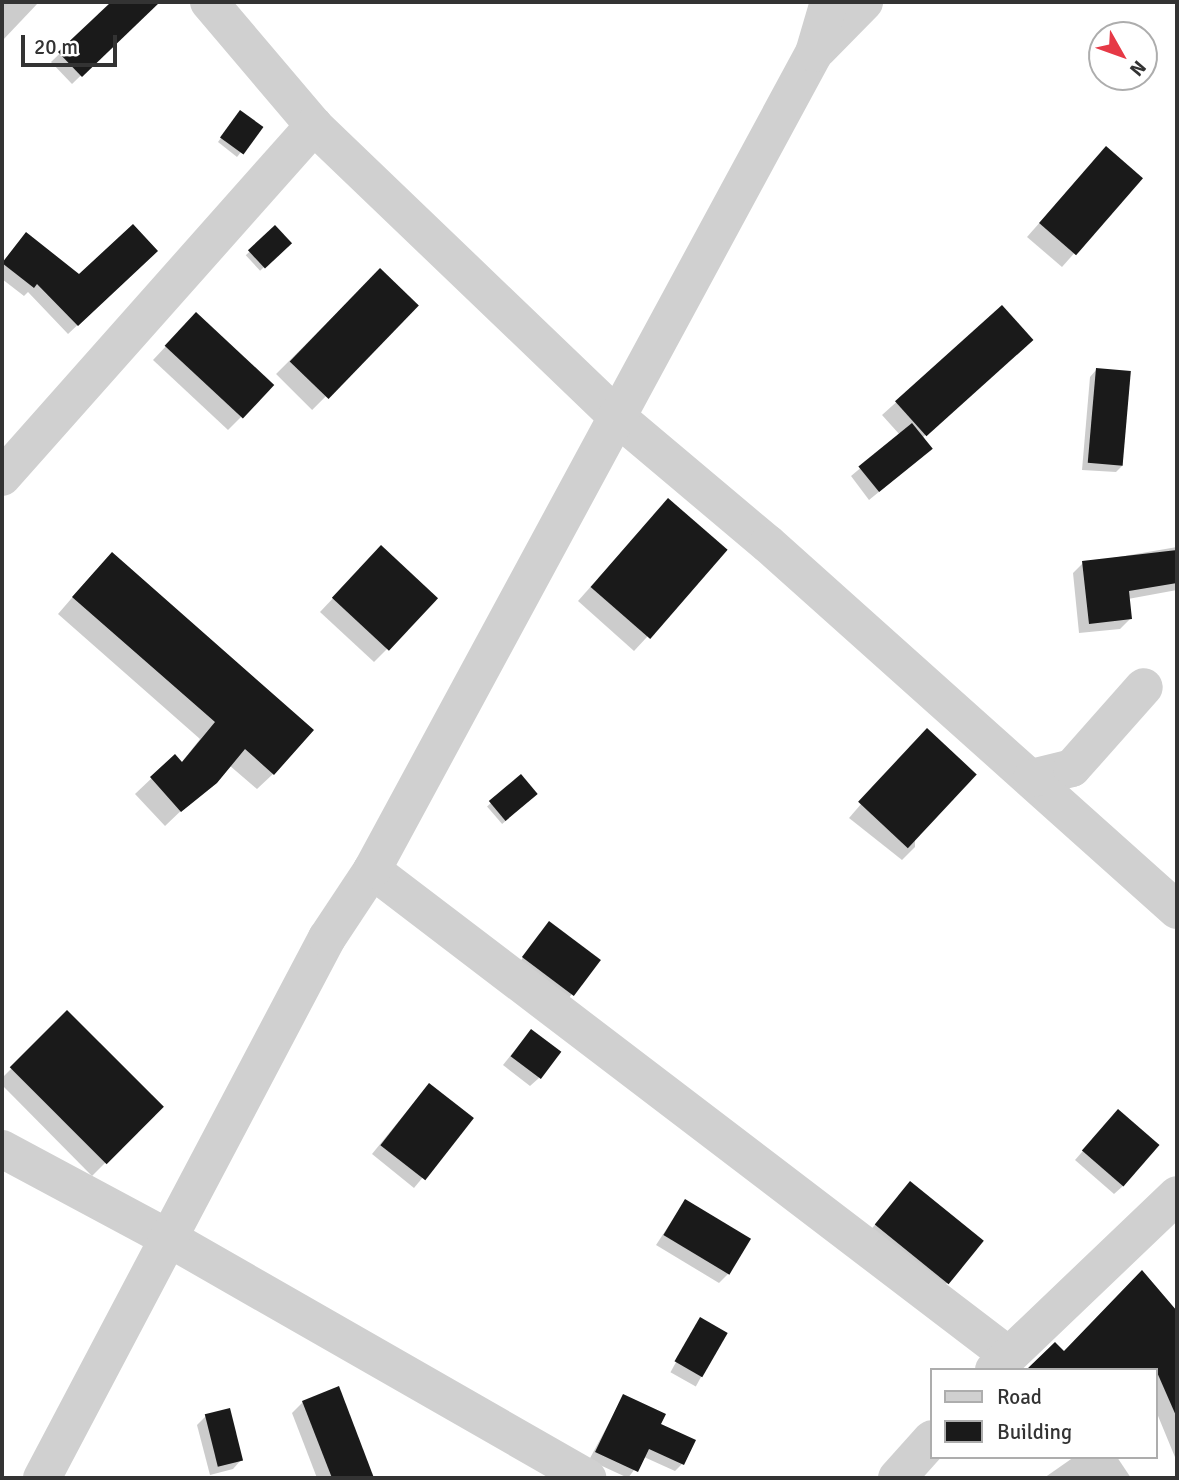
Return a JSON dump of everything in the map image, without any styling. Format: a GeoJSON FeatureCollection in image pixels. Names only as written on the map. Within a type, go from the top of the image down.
{"type":"FeatureCollection","features":[{"type":"Feature","properties":{"kind":"street"},"geometry":{"type":"LineString","coordinates":[[209,2],[314,125],[617,417],[1032,778],[1177,910]]}},
{"type":"Feature","properties":{"kind":"street"},"geometry":{"type":"LineString","coordinates":[[42,1478],[327,938],[372,870],[814,52],[830,2]]}},
{"type":"Feature","properties":{"kind":"street"},"geometry":{"type":"LineString","coordinates":[[814,52],[864,2]]}},
{"type":"Feature","properties":{"kind":"street"},"geometry":{"type":"LineString","coordinates":[[2,477],[314,125]]}},
{"type":"Feature","properties":{"kind":"street"},"geometry":{"type":"LineString","coordinates":[[1032,778],[1072,768],[1144,687]]}},
{"type":"Feature","properties":{"kind":"street"},"geometry":{"type":"LineString","coordinates":[[1067,810],[1072,768]]}},
{"type":"Feature","properties":{"kind":"street"},"geometry":{"type":"LineString","coordinates":[[372,870],[1001,1362],[1177,1195]]}},
{"type":"Feature","properties":{"kind":"street"},"geometry":{"type":"LineString","coordinates":[[2,1149],[170,1239],[587,1478]]}},
{"type":"Feature","properties":{"kind":"street"},"geometry":{"type":"LineString","coordinates":[[897,1478],[930,1441]]}},
{"type":"Feature","properties":{"kind":"building"},"geometry":{"type":"Polygon","coordinates":[[[111,2],[160,2],[82,77],[58,52],[111,2]]]}},
{"type":"Feature","properties":{"kind":"building"},"geometry":{"type":"Polygon","coordinates":[[[240,110],[263,127],[243,155],[220,138],[240,110]]]}},
{"type":"Feature","properties":{"kind":"building"},"geometry":{"type":"Polygon","coordinates":[[[1106,146],[1143,178],[1076,255],[1039,223],[1106,146]]]}},
{"type":"Feature","properties":{"kind":"building"},"geometry":{"type":"Polygon","coordinates":[[[133,224],[158,251],[78,326],[37,284],[34,288],[2,263],[26,232],[79,274],[133,224]]]}},
{"type":"Feature","properties":{"kind":"building"},"geometry":{"type":"Polygon","coordinates":[[[275,225],[292,243],[265,269],[248,250],[275,225]]]}},
{"type":"Feature","properties":{"kind":"building"},"geometry":{"type":"Polygon","coordinates":[[[380,268],[419,306],[329,399],[290,362],[380,268]]]}},
{"type":"Feature","properties":{"kind":"building"},"geometry":{"type":"Polygon","coordinates":[[[1002,305],[1033,340],[926,436],[895,401],[1002,305]]]}},
{"type":"Feature","properties":{"kind":"building"},"geometry":{"type":"Polygon","coordinates":[[[196,312],[274,385],[243,419],[165,346],[196,312]]]}},
{"type":"Feature","properties":{"kind":"building"},"geometry":{"type":"Polygon","coordinates":[[[1096,368],[1131,371],[1123,466],[1088,463],[1096,368]]]}},
{"type":"Feature","properties":{"kind":"building"},"geometry":{"type":"Polygon","coordinates":[[[912,423],[933,449],[879,492],[858,466],[912,423]]]}},
{"type":"Feature","properties":{"kind":"building"},"geometry":{"type":"Polygon","coordinates":[[[668,498],[728,550],[650,639],[591,587],[668,498]]]}},
{"type":"Feature","properties":{"kind":"building"},"geometry":{"type":"Polygon","coordinates":[[[381,545],[438,598],[389,651],[332,598],[381,545]]]}},
{"type":"Feature","properties":{"kind":"building"},"geometry":{"type":"Polygon","coordinates":[[[1177,550],[1177,583],[1129,591],[1132,619],[1089,624],[1082,561],[1177,550]]]}},
{"type":"Feature","properties":{"kind":"building"},"geometry":{"type":"Polygon","coordinates":[[[112,552],[314,730],[274,775],[245,749],[217,783],[181,812],[150,777],[175,754],[182,762],[215,722],[72,597],[112,552]]]}},
{"type":"Feature","properties":{"kind":"building"},"geometry":{"type":"Polygon","coordinates":[[[927,728],[977,774],[908,848],[858,802],[927,728]]]}},
{"type":"Feature","properties":{"kind":"building"},"geometry":{"type":"Polygon","coordinates":[[[521,774],[538,794],[506,821],[489,801],[521,774]]]}},
{"type":"Feature","properties":{"kind":"building"},"geometry":{"type":"Polygon","coordinates":[[[549,921],[601,960],[574,996],[522,957],[549,921]]]}},
{"type":"Feature","properties":{"kind":"building"},"geometry":{"type":"Polygon","coordinates":[[[67,1010],[164,1107],[107,1164],[10,1067],[67,1010]]]}},
{"type":"Feature","properties":{"kind":"building"},"geometry":{"type":"Polygon","coordinates":[[[531,1029],[561,1052],[541,1079],[511,1056],[531,1029]]]}},
{"type":"Feature","properties":{"kind":"building"},"geometry":{"type":"Polygon","coordinates":[[[429,1083],[474,1118],[425,1180],[380,1145],[429,1083]]]}},
{"type":"Feature","properties":{"kind":"building"},"geometry":{"type":"Polygon","coordinates":[[[1118,1109],[1160,1145],[1123,1187],[1082,1151],[1118,1109]]]}},
{"type":"Feature","properties":{"kind":"building"},"geometry":{"type":"Polygon","coordinates":[[[910,1181],[984,1241],[949,1284],[875,1225],[910,1181]]]}},
{"type":"Feature","properties":{"kind":"building"},"geometry":{"type":"Polygon","coordinates":[[[685,1199],[751,1239],[729,1275],[663,1235],[685,1199]]]}},
{"type":"Feature","properties":{"kind":"building"},"geometry":{"type":"Polygon","coordinates":[[[1142,1270],[1177,1311],[1177,1418],[1158,1375],[1158,1368],[1028,1368],[1055,1342],[1064,1351],[1142,1270]]]}},
{"type":"Feature","properties":{"kind":"building"},"geometry":{"type":"Polygon","coordinates":[[[700,1317],[728,1333],[702,1377],[674,1361],[700,1317]]]}},
{"type":"Feature","properties":{"kind":"building"},"geometry":{"type":"Polygon","coordinates":[[[339,1386],[374,1478],[332,1478],[302,1401],[339,1386]]]}},
{"type":"Feature","properties":{"kind":"building"},"geometry":{"type":"Polygon","coordinates":[[[623,1394],[666,1414],[661,1424],[696,1440],[684,1465],[649,1449],[638,1472],[595,1452],[623,1394]]]}},
{"type":"Feature","properties":{"kind":"building"},"geometry":{"type":"Polygon","coordinates":[[[230,1408],[243,1460],[218,1467],[205,1414],[230,1408]]]}}]}
